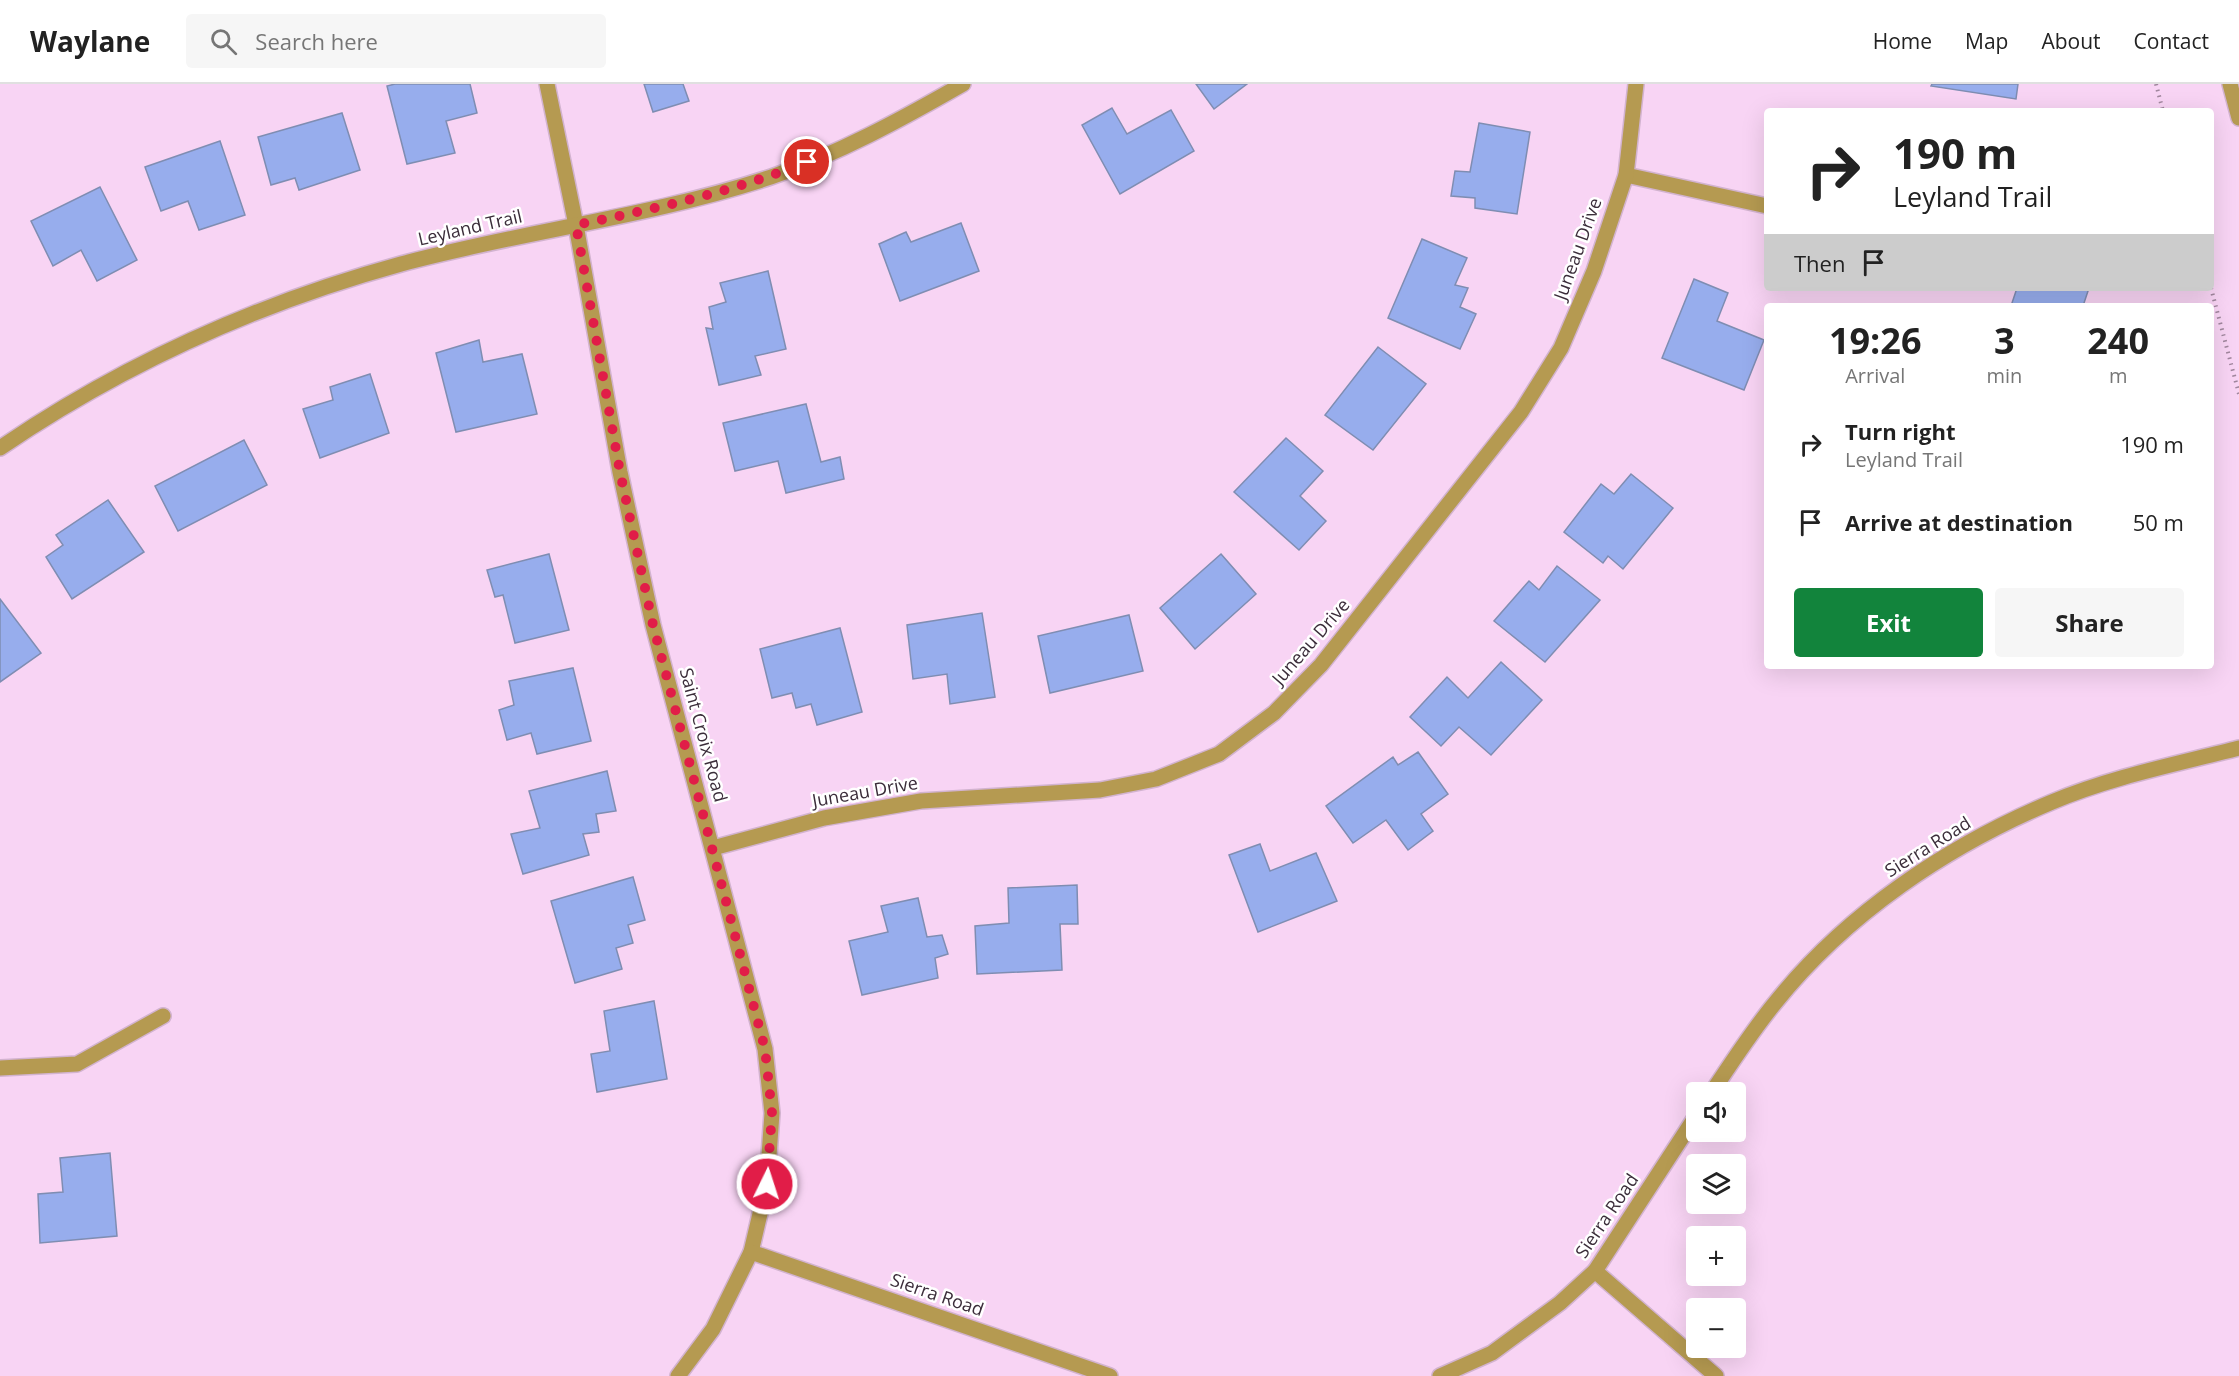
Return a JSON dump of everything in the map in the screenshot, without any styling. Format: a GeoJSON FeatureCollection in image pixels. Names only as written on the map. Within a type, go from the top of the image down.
{"type":"FeatureCollection","features":[{"type":"Feature","properties":{"kind":"street","name":"Saint Croix Road"},"geometry":{"type":"LineString","coordinates":[[547,84],[576,225],[620,472],[653,625],[765,1049],[772,1113],[767,1184],[751,1252],[713,1329],[678,1376]]}},
{"type":"Feature","properties":{"kind":"street","name":"Leyland Trail"},"geometry":{"type":"LineString","coordinates":[[0,448],[46,416],[136,367],[223,325],[285,301],[401,264],[678,203],[772,177],[843,147],[914,112],[963,84]]}},
{"type":"Feature","properties":{"kind":"street","name":"Juneau Drive"},"geometry":{"type":"LineString","coordinates":[[713,848],[824,818],[921,801],[1100,790],[1156,779],[1219,754],[1274,713],[1321,665],[1521,412],[1561,348],[1594,271],[1626,175],[1636,84]]}},
{"type":"Feature","properties":{"kind":"street"},"geometry":{"type":"LineString","coordinates":[[2230,84],[2239,118]]}},
{"type":"Feature","properties":{"kind":"street"},"geometry":{"type":"LineString","coordinates":[[1626,175],[1764,205]]}},
{"type":"Feature","properties":{"kind":"street","name":"Sierra Road"},"geometry":{"type":"LineString","coordinates":[[1718,1082],[1775,1002],[1826,948],[1879,902],[1935,863],[1998,827],[2053,801],[2115,780],[2239,748]]}},
{"type":"Feature","properties":{"kind":"street"},"geometry":{"type":"LineString","coordinates":[[0,1068],[77,1064],[164,1016]]}},
{"type":"Feature","properties":{"kind":"street","name":"Sierra Road"},"geometry":{"type":"LineString","coordinates":[[1440,1376],[1492,1353],[1560,1303],[1595,1271],[1686,1131]]}},
{"type":"Feature","properties":{"kind":"street","name":"Sierra Road"},"geometry":{"type":"LineString","coordinates":[[751,1252],[1110,1376]]}},
{"type":"Feature","properties":{"kind":"street"},"geometry":{"type":"LineString","coordinates":[[1595,1271],[1716,1376]]}},
{"type":"Feature","properties":{"kind":"path"},"geometry":{"type":"LineString","coordinates":[[2156,84],[2162,108]]}},
{"type":"Feature","properties":{"kind":"path"},"geometry":{"type":"LineString","coordinates":[[2212,291],[2239,394]]}},
{"type":"Feature","properties":{"kind":"building"},"geometry":{"type":"Polygon","coordinates":[[[395,84],[470,84],[477,113],[446,121],[455,153],[407,164],[387,86],[395,84]]]}},
{"type":"Feature","properties":{"kind":"building"},"geometry":{"type":"Polygon","coordinates":[[[644,84],[683,84],[689,101],[653,112],[644,84]]]}},
{"type":"Feature","properties":{"kind":"building"},"geometry":{"type":"Polygon","coordinates":[[[1196,84],[1247,84],[1214,109],[1196,84]]]}},
{"type":"Feature","properties":{"kind":"building"},"geometry":{"type":"Polygon","coordinates":[[[1932,84],[2018,84],[2016,99],[1931,86],[1932,84]]]}},
{"type":"Feature","properties":{"kind":"building"},"geometry":{"type":"Polygon","coordinates":[[[1112,108],[1127,134],[1171,110],[1194,151],[1120,194],[1082,125],[1112,108]]]}},
{"type":"Feature","properties":{"kind":"building"},"geometry":{"type":"Polygon","coordinates":[[[342,113],[360,170],[299,190],[295,178],[271,185],[258,137],[342,113]]]}},
{"type":"Feature","properties":{"kind":"building"},"geometry":{"type":"Polygon","coordinates":[[[1479,123],[1530,132],[1517,214],[1475,208],[1475,198],[1451,196],[1455,171],[1470,172],[1479,123]]]}},
{"type":"Feature","properties":{"kind":"building"},"geometry":{"type":"Polygon","coordinates":[[[220,141],[245,215],[199,230],[188,201],[161,211],[145,167],[220,141]]]}},
{"type":"Feature","properties":{"kind":"building"},"geometry":{"type":"Polygon","coordinates":[[[100,187],[137,260],[97,281],[81,250],[53,266],[31,221],[100,187]]]}},
{"type":"Feature","properties":{"kind":"building"},"geometry":{"type":"Polygon","coordinates":[[[961,223],[979,271],[900,301],[879,244],[906,232],[911,242],[961,223]]]}},
{"type":"Feature","properties":{"kind":"building"},"geometry":{"type":"Polygon","coordinates":[[[1422,239],[1467,258],[1455,285],[1468,288],[1460,307],[1476,314],[1460,349],[1388,318],[1422,239]]]}},
{"type":"Feature","properties":{"kind":"building"},"geometry":{"type":"Polygon","coordinates":[[[768,271],[786,349],[755,356],[761,375],[719,385],[706,328],[713,329],[709,307],[726,302],[720,283],[768,271]]]}},
{"type":"Feature","properties":{"kind":"building"},"geometry":{"type":"Polygon","coordinates":[[[1694,279],[1728,293],[1717,321],[1764,340],[1744,390],[1662,358],[1694,279]]]}},
{"type":"Feature","properties":{"kind":"building"},"geometry":{"type":"Polygon","coordinates":[[[2016,291],[2088,291],[2084,303],[2012,303],[2016,291]]]}},
{"type":"Feature","properties":{"kind":"building"},"geometry":{"type":"Polygon","coordinates":[[[479,340],[483,362],[522,354],[537,414],[456,432],[436,353],[479,340]]]}},
{"type":"Feature","properties":{"kind":"building"},"geometry":{"type":"Polygon","coordinates":[[[1378,347],[1426,384],[1373,450],[1325,415],[1378,347]]]}},
{"type":"Feature","properties":{"kind":"building"},"geometry":{"type":"Polygon","coordinates":[[[370,374],[389,433],[320,458],[303,409],[333,400],[330,387],[370,374]]]}},
{"type":"Feature","properties":{"kind":"building"},"geometry":{"type":"Polygon","coordinates":[[[806,404],[821,462],[840,457],[844,479],[786,493],[778,461],[735,471],[723,423],[806,404]]]}},
{"type":"Feature","properties":{"kind":"building"},"geometry":{"type":"Polygon","coordinates":[[[1286,438],[1323,471],[1300,496],[1326,521],[1299,550],[1234,492],[1286,438]]]}},
{"type":"Feature","properties":{"kind":"building"},"geometry":{"type":"Polygon","coordinates":[[[244,440],[267,485],[178,531],[155,486],[244,440]]]}},
{"type":"Feature","properties":{"kind":"building"},"geometry":{"type":"Polygon","coordinates":[[[1631,474],[1673,508],[1623,569],[1608,556],[1603,563],[1564,532],[1601,484],[1614,494],[1631,474]]]}},
{"type":"Feature","properties":{"kind":"building"},"geometry":{"type":"Polygon","coordinates":[[[108,500],[144,552],[72,599],[46,557],[63,545],[56,535],[108,500]]]}},
{"type":"Feature","properties":{"kind":"building"},"geometry":{"type":"Polygon","coordinates":[[[549,554],[569,630],[515,643],[503,595],[495,597],[487,570],[549,554]]]}},
{"type":"Feature","properties":{"kind":"building"},"geometry":{"type":"Polygon","coordinates":[[[1221,554],[1256,594],[1195,649],[1160,608],[1221,554]]]}},
{"type":"Feature","properties":{"kind":"building"},"geometry":{"type":"Polygon","coordinates":[[[1557,566],[1600,600],[1545,662],[1494,621],[1529,581],[1539,590],[1557,566]]]}},
{"type":"Feature","properties":{"kind":"building"},"geometry":{"type":"Polygon","coordinates":[[[0,599],[41,653],[0,682],[0,599]]]}},
{"type":"Feature","properties":{"kind":"building"},"geometry":{"type":"Polygon","coordinates":[[[982,613],[995,697],[950,704],[947,674],[913,679],[907,625],[982,613]]]}},
{"type":"Feature","properties":{"kind":"building"},"geometry":{"type":"Polygon","coordinates":[[[1129,615],[1143,671],[1050,693],[1038,636],[1129,615]]]}},
{"type":"Feature","properties":{"kind":"building"},"geometry":{"type":"Polygon","coordinates":[[[840,628],[862,712],[817,725],[811,704],[796,708],[792,693],[772,698],[760,649],[840,628]]]}},
{"type":"Feature","properties":{"kind":"building"},"geometry":{"type":"Polygon","coordinates":[[[1501,662],[1542,700],[1491,755],[1459,727],[1441,746],[1410,717],[1447,677],[1468,698],[1501,662]]]}},
{"type":"Feature","properties":{"kind":"building"},"geometry":{"type":"Polygon","coordinates":[[[573,668],[591,741],[537,754],[531,733],[507,740],[499,710],[514,705],[509,681],[573,668]]]}},
{"type":"Feature","properties":{"kind":"building"},"geometry":{"type":"Polygon","coordinates":[[[1418,752],[1448,794],[1421,814],[1433,831],[1408,850],[1386,820],[1353,843],[1326,806],[1393,757],[1398,765],[1418,752]]]}},
{"type":"Feature","properties":{"kind":"building"},"geometry":{"type":"Polygon","coordinates":[[[607,771],[616,811],[596,814],[599,832],[583,834],[589,855],[523,874],[511,834],[540,828],[529,791],[607,771]]]}},
{"type":"Feature","properties":{"kind":"building"},"geometry":{"type":"Polygon","coordinates":[[[1260,844],[1270,871],[1316,853],[1337,901],[1258,932],[1229,855],[1260,844]]]}},
{"type":"Feature","properties":{"kind":"building"},"geometry":{"type":"Polygon","coordinates":[[[633,877],[645,920],[628,925],[633,943],[616,948],[622,969],[575,983],[551,901],[633,877]]]}},
{"type":"Feature","properties":{"kind":"building"},"geometry":{"type":"Polygon","coordinates":[[[1077,885],[1078,924],[1060,924],[1062,970],[977,974],[975,926],[1009,923],[1008,888],[1077,885]]]}},
{"type":"Feature","properties":{"kind":"building"},"geometry":{"type":"Polygon","coordinates":[[[918,898],[927,937],[942,935],[948,954],[935,958],[938,978],[862,995],[849,941],[888,932],[881,906],[918,898]]]}},
{"type":"Feature","properties":{"kind":"building"},"geometry":{"type":"Polygon","coordinates":[[[654,1001],[667,1079],[597,1092],[591,1054],[610,1051],[604,1011],[654,1001]]]}},
{"type":"Feature","properties":{"kind":"building"},"geometry":{"type":"Polygon","coordinates":[[[110,1153],[117,1236],[40,1243],[38,1194],[63,1192],[60,1158],[110,1153]]]}},
{"type":"Feature","properties":{"kind":"route"},"geometry":{"type":"LineString","coordinates":[[767,1184],[772,1113],[765,1049],[653,625],[620,472],[576,225],[678,203],[772,177],[807,162]]}}]}
